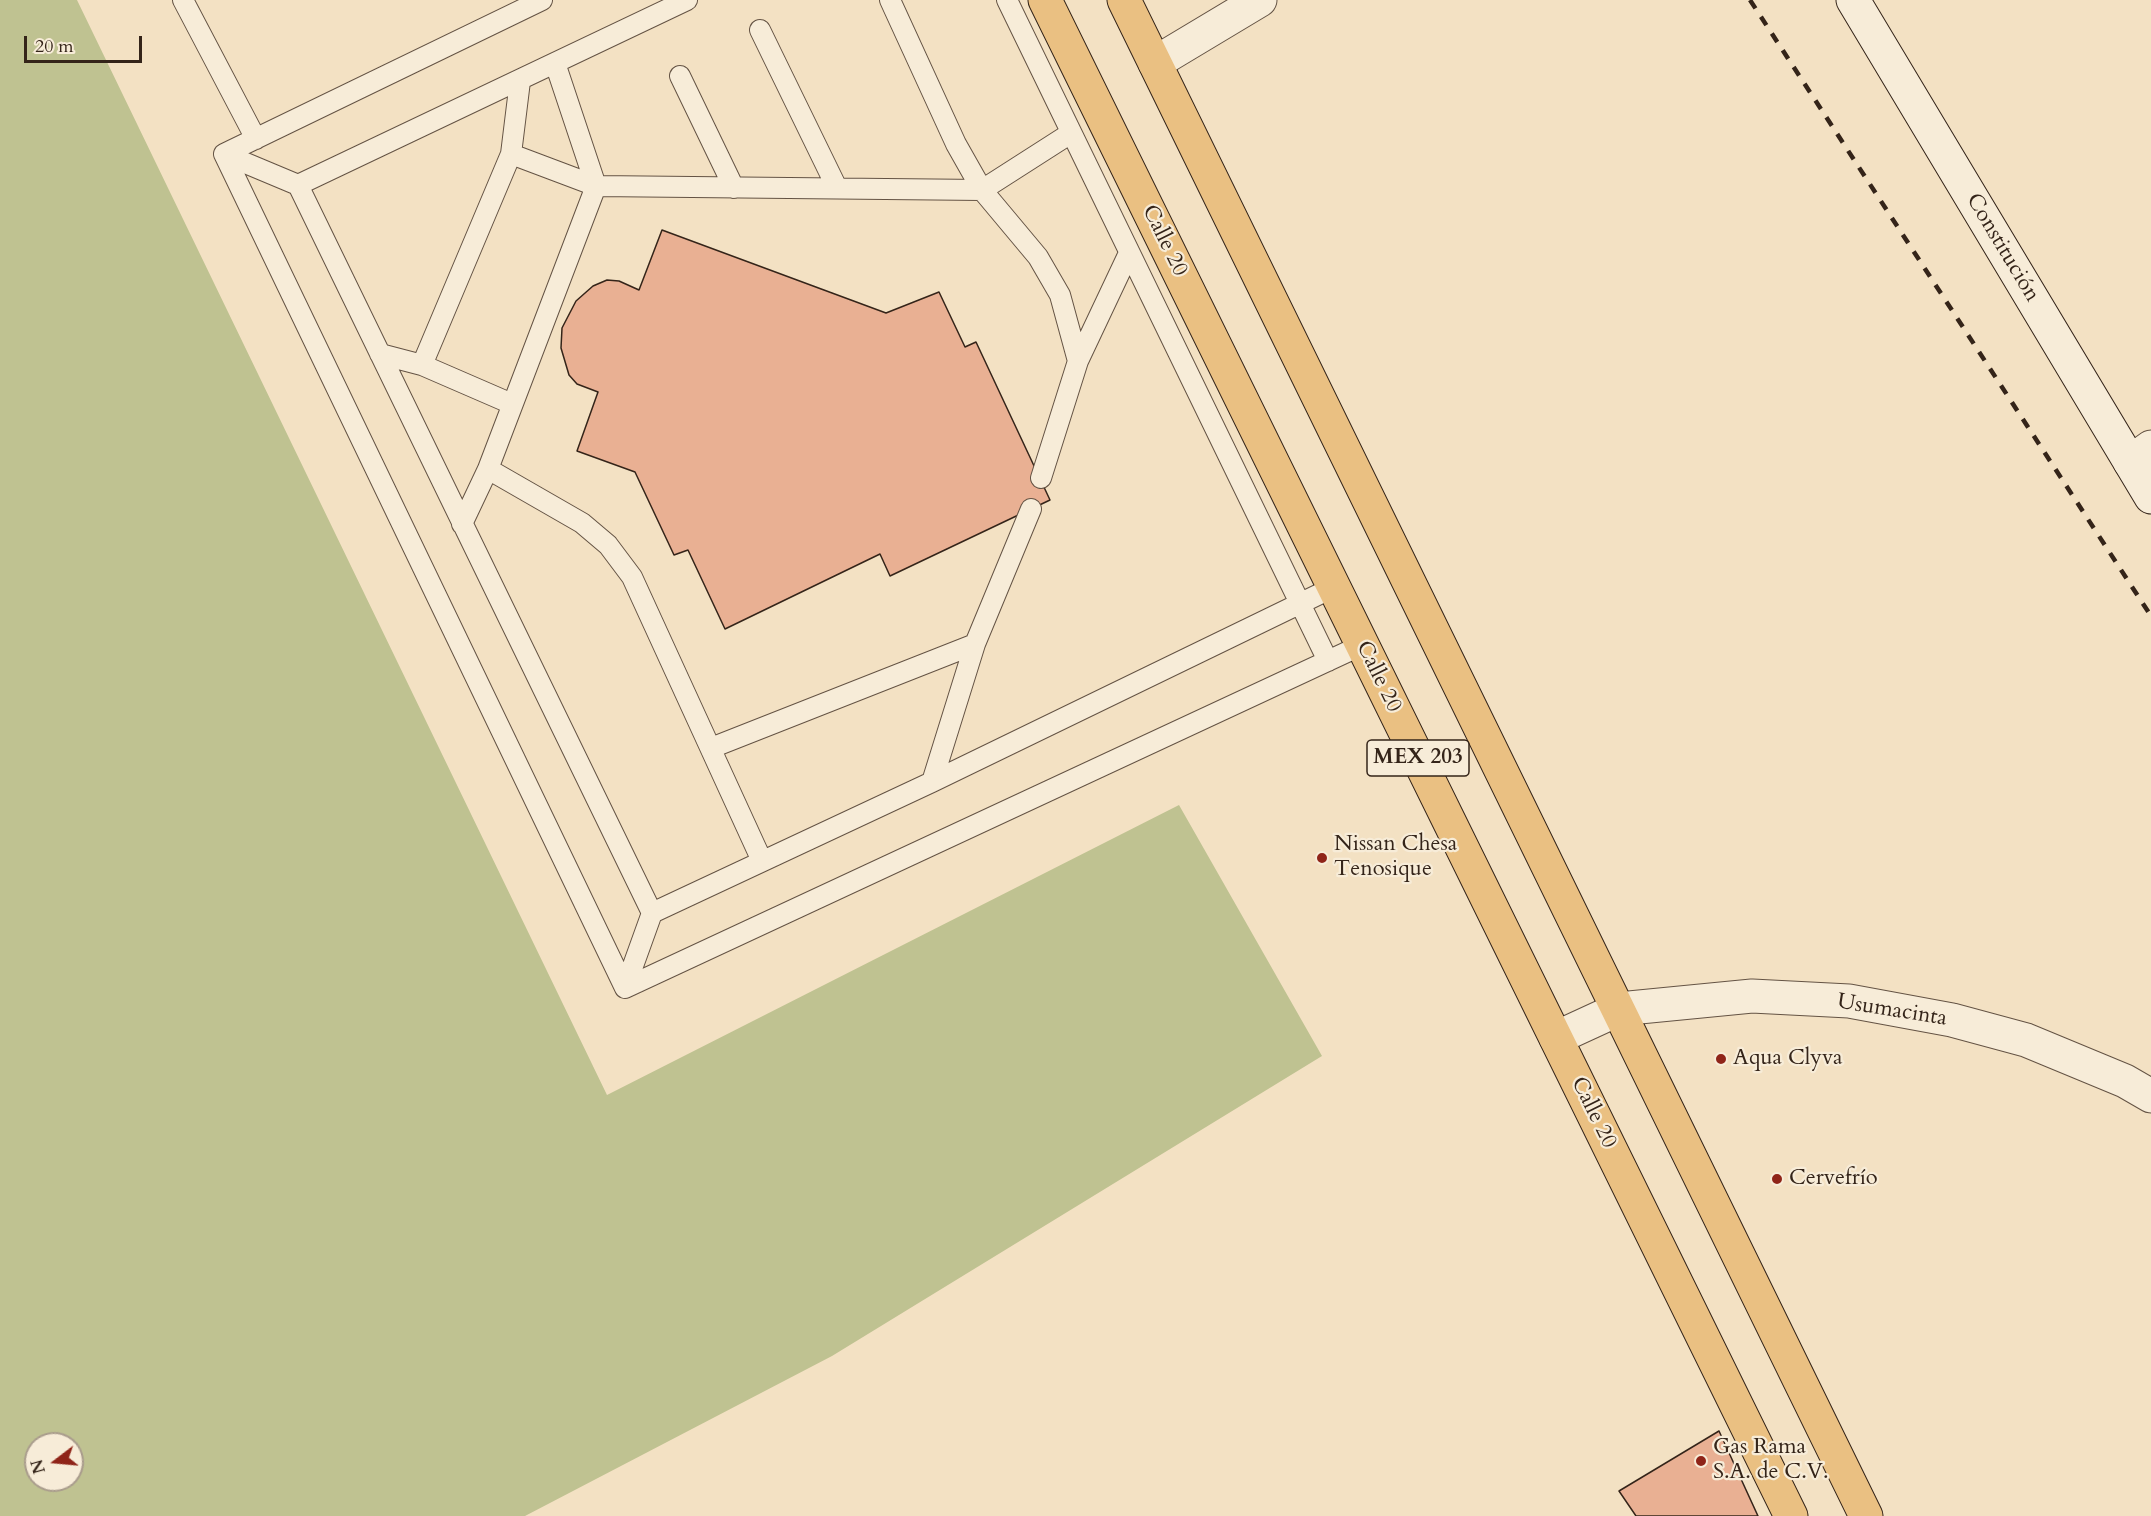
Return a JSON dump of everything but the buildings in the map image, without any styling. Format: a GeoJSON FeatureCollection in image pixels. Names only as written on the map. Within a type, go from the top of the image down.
{"type":"FeatureCollection","features":[{"type":"Feature","properties":{"kind":"main road","name":"Calle 20"},"geometry":{"type":"LineString","coordinates":[[1045,0],[1791,1516]]}},
{"type":"Feature","properties":{"kind":"main road","name":"MEX 203"},"geometry":{"type":"LineString","coordinates":[[1124,0],[1866,1516]]}},
{"type":"Feature","properties":{"kind":"street"},"geometry":{"type":"LineString","coordinates":[[1155,63],[1260,0]]}},
{"type":"Feature","properties":{"kind":"street","name":"Constitución"},"geometry":{"type":"LineString","coordinates":[[1853,0],[2141,454],[2151,497]]}},
{"type":"Feature","properties":{"kind":"street","name":"Usumacinta"},"geometry":{"type":"LineString","coordinates":[[1556,1038],[1619,1009],[1752,996],[1849,1001],[1952,1020],[2026,1040],[2124,1081],[2151,1096]]}},
{"type":"Feature","properties":{"kind":"lane"},"geometry":{"type":"LineString","coordinates":[[183,0],[256,138]]}},
{"type":"Feature","properties":{"kind":"lane"},"geometry":{"type":"LineString","coordinates":[[224,154],[543,0]]}},
{"type":"Feature","properties":{"kind":"lane"},"geometry":{"type":"LineString","coordinates":[[298,185],[687,0]]}},
{"type":"Feature","properties":{"kind":"lane"},"geometry":{"type":"LineString","coordinates":[[890,0],[956,144],[982,190],[1038,257],[1060,295],[1078,362]]}},
{"type":"Feature","properties":{"kind":"lane"},"geometry":{"type":"LineString","coordinates":[[1006,0],[1298,604],[1328,661]]}},
{"type":"Feature","properties":{"kind":"lane"},"geometry":{"type":"LineString","coordinates":[[760,30],[837,188]]}},
{"type":"Feature","properties":{"kind":"lane"},"geometry":{"type":"LineString","coordinates":[[462,524],[488,469],[596,186],[555,63]]}},
{"type":"Feature","properties":{"kind":"lane"},"geometry":{"type":"LineString","coordinates":[[680,76],[734,188]]}},
{"type":"Feature","properties":{"kind":"lane"},"geometry":{"type":"LineString","coordinates":[[422,365],[511,154],[520,81]]}},
{"type":"Feature","properties":{"kind":"lane"},"geometry":{"type":"LineString","coordinates":[[511,154],[596,186],[982,190],[1071,133]]}},
{"type":"Feature","properties":{"kind":"lane"},"geometry":{"type":"LineString","coordinates":[[224,154],[298,185],[652,914]]}},
{"type":"Feature","properties":{"kind":"lane"},"geometry":{"type":"LineString","coordinates":[[224,154],[625,988]]}},
{"type":"Feature","properties":{"kind":"lane"},"geometry":{"type":"LineString","coordinates":[[1041,478],[1078,362],[1129,253]]}},
{"type":"Feature","properties":{"kind":"lane"},"geometry":{"type":"LineString","coordinates":[[380,354],[422,365],[512,404]]}},
{"type":"Feature","properties":{"kind":"lane"},"geometry":{"type":"LineString","coordinates":[[488,469],[582,522],[608,545],[632,577],[762,861]]}},
{"type":"Feature","properties":{"kind":"lane"},"geometry":{"type":"LineString","coordinates":[[932,782],[975,644],[1031,509]]}},
{"type":"Feature","properties":{"kind":"lane"},"geometry":{"type":"LineString","coordinates":[[625,988],[652,914],[932,782],[1334,587]]}},
{"type":"Feature","properties":{"kind":"lane"},"geometry":{"type":"LineString","coordinates":[[711,748],[975,644]]}},
{"type":"Feature","properties":{"kind":"lane"},"geometry":{"type":"LineString","coordinates":[[625,988],[1362,645]]}},
{"type":"Feature","properties":{"kind":"green space"},"geometry":{"type":"Polygon","coordinates":[[[0,0],[77,0],[607,1095],[1179,805],[1322,1056],[832,1356],[525,1516],[0,1516],[0,0]]]}},
{"type":"Feature","properties":{"kind":"railway"},"geometry":{"type":"LineString","coordinates":[[1750,0],[2151,616]]}},
{"type":"Feature","properties":{"kind":"place","name":"Nissan Chesa Tenosique"},"geometry":{"type":"Point","coordinates":[1322,858]}},
{"type":"Feature","properties":{"kind":"place","name":"Aqua Clyva"},"geometry":{"type":"Point","coordinates":[1721,1059]}},
{"type":"Feature","properties":{"kind":"place","name":"Cervefrío"},"geometry":{"type":"Point","coordinates":[1777,1179]}},
{"type":"Feature","properties":{"kind":"place","name":"Gas Rama S.A. de C.V."},"geometry":{"type":"Point","coordinates":[1701,1461]}}]}
